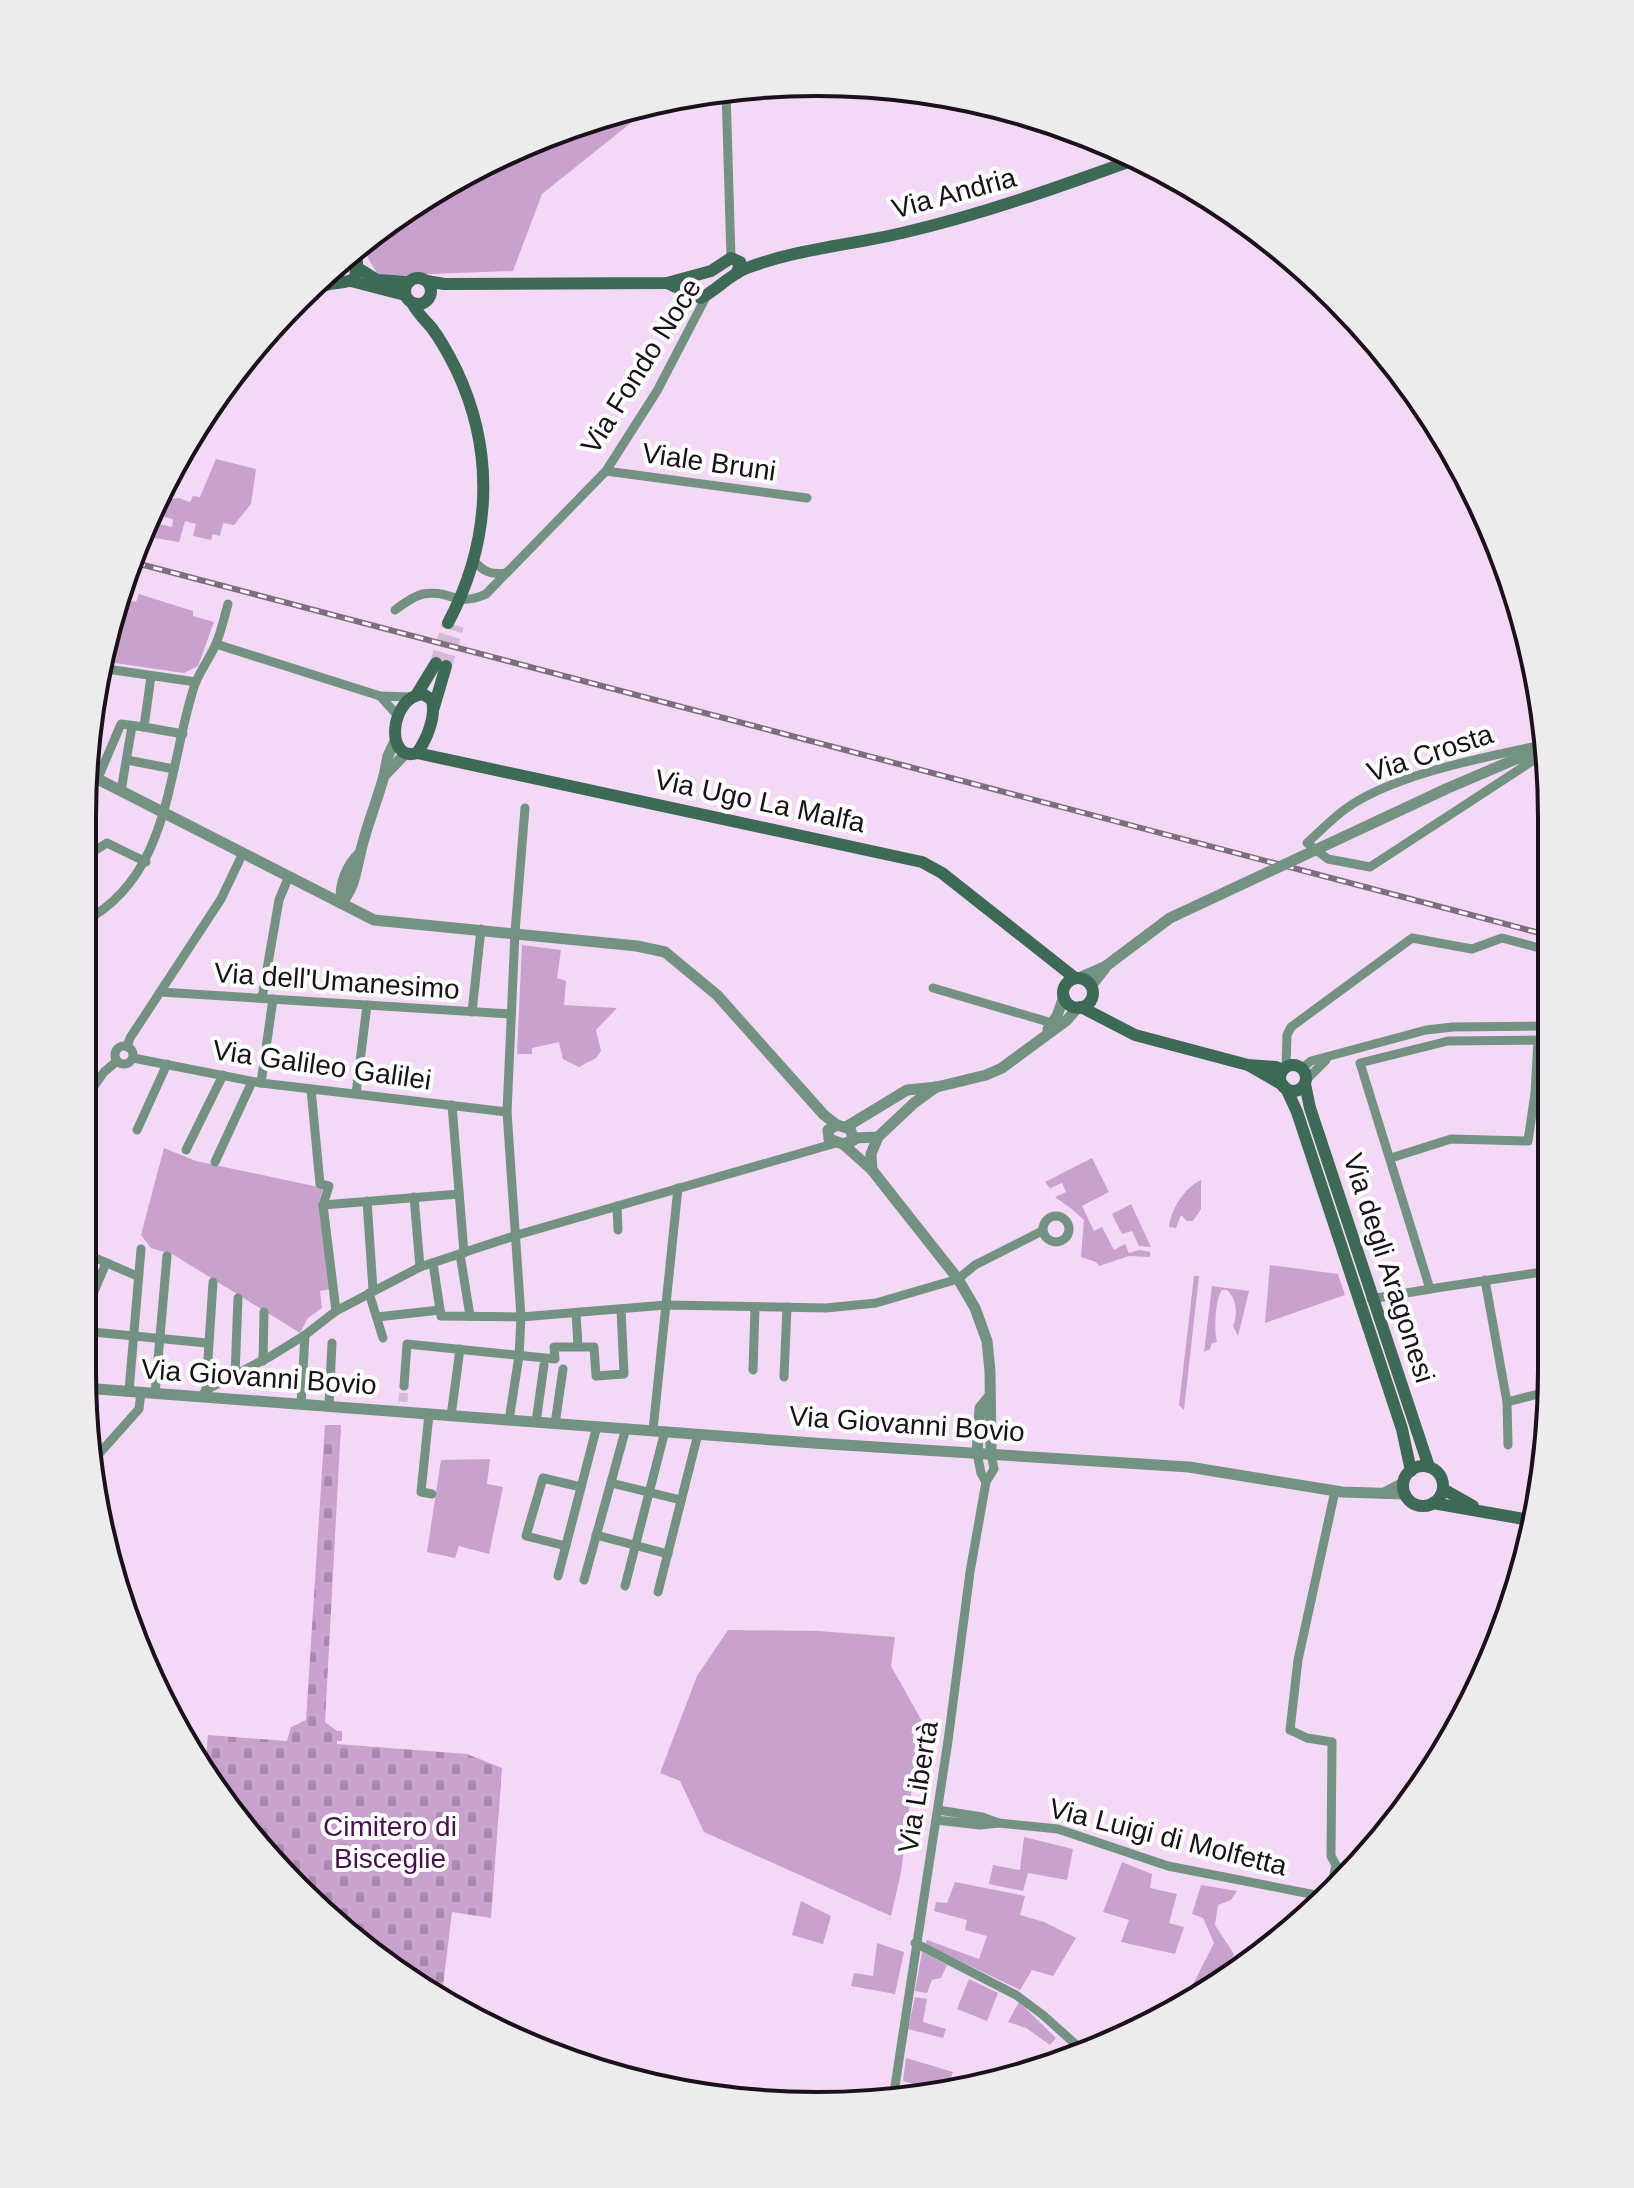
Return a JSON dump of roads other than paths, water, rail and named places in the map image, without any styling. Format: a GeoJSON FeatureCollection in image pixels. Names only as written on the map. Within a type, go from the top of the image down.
{"type":"FeatureCollection","features":[{"type":"Feature","properties":{"kind":"main road","name":"Via Andria"},"geometry":{"type":"LineString","coordinates":[[737,273],[781,257],[960,219],[1122,164]]}},
{"type":"Feature","properties":{"kind":"main road","name":"Via Andria"},"geometry":{"type":"LineString","coordinates":[[733,258],[781,257]]}},
{"type":"Feature","properties":{"kind":"main road","name":"Via Fondo Noce"},"geometry":{"type":"LineString","coordinates":[[707,295],[737,273],[741,265],[733,258]]}},
{"type":"Feature","properties":{"kind":"main road"},"geometry":{"type":"LineString","coordinates":[[357,265],[377,280],[409,293],[421,304],[429,291],[444,284],[667,283],[711,271],[733,258]]}},
{"type":"Feature","properties":{"kind":"main road"},"geometry":{"type":"LineString","coordinates":[[351,281],[357,275],[357,265]]}},
{"type":"Feature","properties":{"kind":"main road"},"geometry":{"type":"LineString","coordinates":[[689,292],[686,283],[691,276]]}},
{"type":"Feature","properties":{"kind":"main road"},"geometry":{"type":"LineString","coordinates":[[409,293],[420,278],[429,291],[429,324]]}},
{"type":"Feature","properties":{"kind":"main road"},"geometry":{"type":"LineString","coordinates":[[334,283],[351,281],[409,293]]}},
{"type":"Feature","properties":{"kind":"main road"},"geometry":{"type":"LineString","coordinates":[[667,283],[698,298],[707,295]]}},
{"type":"Feature","properties":{"kind":"main road"},"geometry":{"type":"LineString","coordinates":[[409,293],[421,319],[429,324],[456,369],[480,448],[484,503],[474,561],[453,624]]}},
{"type":"Feature","properties":{"kind":"main road"},"geometry":{"type":"LineString","coordinates":[[441,664],[428,733],[412,753],[398,748],[395,741],[401,705],[414,695],[441,664]]}},
{"type":"Feature","properties":{"kind":"main road"},"geometry":{"type":"LineString","coordinates":[[414,695],[428,696],[434,707]]}},
{"type":"Feature","properties":{"kind":"main road"},"geometry":{"type":"LineString","coordinates":[[428,733],[443,758]]}},
{"type":"Feature","properties":{"kind":"main road","name":"Via Ugo La Malfa"},"geometry":{"type":"LineString","coordinates":[[412,753],[922,862],[942,873],[1077,978]]}},
{"type":"Feature","properties":{"kind":"main road"},"geometry":{"type":"LineString","coordinates":[[1040,950],[1070,1005],[1135,1035],[1248,1065],[1276,1067],[1297,1073]]}},
{"type":"Feature","properties":{"kind":"main road"},"geometry":{"type":"LineString","coordinates":[[1063,994],[1068,982],[1077,978],[1091,992],[1112,1024]]}},
{"type":"Feature","properties":{"kind":"main road"},"geometry":{"type":"LineString","coordinates":[[1079,1007],[1088,1004],[1091,992]]}},
{"type":"Feature","properties":{"kind":"main road"},"geometry":{"type":"LineString","coordinates":[[1248,1065],[1284,1087],[1298,1090],[1297,1073]]}},
{"type":"Feature","properties":{"kind":"main road"},"geometry":{"type":"LineString","coordinates":[[1284,1087],[1281,1078],[1297,1073]]}},
{"type":"Feature","properties":{"kind":"main road","name":"Via degli Aragonesi"},"geometry":{"type":"LineString","coordinates":[[1297,1073],[1429,1467]]}},
{"type":"Feature","properties":{"kind":"main road","name":"Via degli Aragonesi"},"geometry":{"type":"LineString","coordinates":[[1284,1087],[1297,1112],[1360,1302],[1402,1429],[1411,1471]]}},
{"type":"Feature","properties":{"kind":"main road"},"geometry":{"type":"LineString","coordinates":[[1411,1471],[1416,1467],[1429,1467],[1440,1476],[1443,1489],[1433,1503]]}},
{"type":"Feature","properties":{"kind":"main road","name":"Via Giovanni Bovio"},"geometry":{"type":"LineString","coordinates":[[1404,1489],[1411,1471]]}},
{"type":"Feature","properties":{"kind":"main road"},"geometry":{"type":"LineString","coordinates":[[1404,1489],[1414,1504],[1420,1506],[1433,1503],[1522,1519]]}},
{"type":"Feature","properties":{"kind":"main road"},"geometry":{"type":"LineString","coordinates":[[1443,1489],[1483,1511]]}},
{"type":"Feature","properties":{"kind":"street"},"geometry":{"type":"LineString","coordinates":[[726,102],[733,258]]}},
{"type":"Feature","properties":{"kind":"street","name":"Via Fondo Noce"},"geometry":{"type":"LineString","coordinates":[[460,601],[486,594],[606,471],[657,391],[707,295]]}},
{"type":"Feature","properties":{"kind":"street","name":"Viale Bruni"},"geometry":{"type":"LineString","coordinates":[[606,471],[807,498]]}},
{"type":"Feature","properties":{"kind":"street"},"geometry":{"type":"LineString","coordinates":[[474,561],[483,571],[493,575],[506,573]]}},
{"type":"Feature","properties":{"kind":"street"},"geometry":{"type":"LineString","coordinates":[[395,610],[420,595],[437,594],[460,601]]}},
{"type":"Feature","properties":{"kind":"street"},"geometry":{"type":"LineString","coordinates":[[96,914],[115,902],[146,862],[163,812],[196,682],[216,644],[228,604]]}},
{"type":"Feature","properties":{"kind":"street"},"geometry":{"type":"LineString","coordinates":[[216,644],[380,696],[414,695]]}},
{"type":"Feature","properties":{"kind":"street"},"geometry":{"type":"LineString","coordinates":[[111,670],[196,682]]}},
{"type":"Feature","properties":{"kind":"street"},"geometry":{"type":"LineString","coordinates":[[144,727],[151,676]]}},
{"type":"Feature","properties":{"kind":"street"},"geometry":{"type":"LineString","coordinates":[[380,696],[399,717]]}},
{"type":"Feature","properties":{"kind":"street"},"geometry":{"type":"LineString","coordinates":[[183,734],[121,724],[98,778],[368,915],[386,914],[407,922],[637,946],[665,952],[717,995],[841,1135],[958,1279],[975,1308],[987,1341],[991,1453]]}},
{"type":"Feature","properties":{"kind":"street"},"geometry":{"type":"LineString","coordinates":[[121,791],[132,726]]}},
{"type":"Feature","properties":{"kind":"street"},"geometry":{"type":"LineString","coordinates":[[341,903],[348,864],[360,852],[395,741]]}},
{"type":"Feature","properties":{"kind":"street","name":"Via Crosta"},"geometry":{"type":"LineString","coordinates":[[1534,750],[1453,765],[1389,786],[1345,809],[1307,843],[1328,859],[1370,867],[1535,756]]}},
{"type":"Feature","properties":{"kind":"street","name":"Via Crosta"},"geometry":{"type":"LineString","coordinates":[[1106,966],[1147,933],[1184,911],[1448,788],[1534,752]]}},
{"type":"Feature","properties":{"kind":"street"},"geometry":{"type":"LineString","coordinates":[[384,776],[412,753]]}},
{"type":"Feature","properties":{"kind":"street"},"geometry":{"type":"LineString","coordinates":[[127,760],[174,769]]}},
{"type":"Feature","properties":{"kind":"street"},"geometry":{"type":"LineString","coordinates":[[509,1420],[519,1356],[521,1317],[507,1112],[515,932],[525,808]]}},
{"type":"Feature","properties":{"kind":"street"},"geometry":{"type":"LineString","coordinates":[[96,850],[107,843],[146,862]]}},
{"type":"Feature","properties":{"kind":"street"},"geometry":{"type":"LineString","coordinates":[[127,1047],[221,899],[243,853]]}},
{"type":"Feature","properties":{"kind":"street"},"geometry":{"type":"LineString","coordinates":[[262,998],[279,900],[289,876]]}},
{"type":"Feature","properties":{"kind":"street"},"geometry":{"type":"LineString","coordinates":[[472,1012],[481,929]]}},
{"type":"Feature","properties":{"kind":"street"},"geometry":{"type":"LineString","coordinates":[[1538,948],[1502,938],[1472,949],[1412,938],[1291,1027],[1287,1035],[1297,1073],[1329,1057],[1426,1030],[1538,1026]]}},
{"type":"Feature","properties":{"kind":"street"},"geometry":{"type":"LineString","coordinates":[[1077,978],[1106,966]]}},
{"type":"Feature","properties":{"kind":"street"},"geometry":{"type":"LineString","coordinates":[[1091,992],[1106,966]]}},
{"type":"Feature","properties":{"kind":"street"},"geometry":{"type":"LineString","coordinates":[[933,988],[1052,1023]]}},
{"type":"Feature","properties":{"kind":"street","name":"Via dell'Umanesimo"},"geometry":{"type":"LineString","coordinates":[[160,992],[511,1014]]}},
{"type":"Feature","properties":{"kind":"street"},"geometry":{"type":"LineString","coordinates":[[1043,1036],[1057,1016],[1063,994]]}},
{"type":"Feature","properties":{"kind":"street"},"geometry":{"type":"LineString","coordinates":[[215,1162],[257,1082],[273,999]]}},
{"type":"Feature","properties":{"kind":"street"},"geometry":{"type":"LineString","coordinates":[[356,1094],[367,1005]]}},
{"type":"Feature","properties":{"kind":"street"},"geometry":{"type":"LineString","coordinates":[[203,1393],[263,1361],[336,1311],[420,1267],[517,1235],[811,1150],[841,1135],[907,1090],[937,1087],[1002,1068],[1067,1020],[1079,1007]]}},
{"type":"Feature","properties":{"kind":"street"},"geometry":{"type":"LineString","coordinates":[[1391,1158],[1451,1139],[1528,1141],[1538,1040],[1448,1041],[1360,1063],[1430,1289]]}},
{"type":"Feature","properties":{"kind":"street"},"geometry":{"type":"LineString","coordinates":[[120,1047],[127,1047],[132,1052],[133,1058],[127,1064],[117,1061],[116,1051],[120,1047]]}},
{"type":"Feature","properties":{"kind":"street","name":"Via Galileo Galilei"},"geometry":{"type":"LineString","coordinates":[[133,1058],[257,1082],[507,1112]]}},
{"type":"Feature","properties":{"kind":"street"},"geometry":{"type":"LineString","coordinates":[[96,1083],[117,1061]]}},
{"type":"Feature","properties":{"kind":"street"},"geometry":{"type":"LineString","coordinates":[[137,1130],[167,1064]]}},
{"type":"Feature","properties":{"kind":"street"},"geometry":{"type":"LineString","coordinates":[[186,1150],[223,1075]]}},
{"type":"Feature","properties":{"kind":"street"},"geometry":{"type":"LineString","coordinates":[[868,1167],[878,1137],[914,1103],[937,1087]]}},
{"type":"Feature","properties":{"kind":"street"},"geometry":{"type":"LineString","coordinates":[[311,1089],[320,1184],[329,1186],[323,1205],[336,1311]]}},
{"type":"Feature","properties":{"kind":"street"},"geometry":{"type":"LineString","coordinates":[[452,1105],[462,1253],[470,1316]]}},
{"type":"Feature","properties":{"kind":"street"},"geometry":{"type":"LineString","coordinates":[[841,1135],[878,1137]]}},
{"type":"Feature","properties":{"kind":"street"},"geometry":{"type":"LineString","coordinates":[[625,1586],[649,1493],[659,1431],[666,1305],[678,1188]]}},
{"type":"Feature","properties":{"kind":"street"},"geometry":{"type":"LineString","coordinates":[[323,1205],[459,1194]]}},
{"type":"Feature","properties":{"kind":"street"},"geometry":{"type":"LineString","coordinates":[[414,1197],[420,1267]]}},
{"type":"Feature","properties":{"kind":"street"},"geometry":{"type":"LineString","coordinates":[[367,1201],[371,1291],[383,1338]]}},
{"type":"Feature","properties":{"kind":"street"},"geometry":{"type":"LineString","coordinates":[[617,1206],[618,1230]]}},
{"type":"Feature","properties":{"kind":"street"},"geometry":{"type":"LineString","coordinates":[[377,1317],[440,1313],[521,1317],[666,1305],[826,1308],[876,1303],[958,1279],[975,1265],[1042,1231]]}},
{"type":"Feature","properties":{"kind":"street"},"geometry":{"type":"LineString","coordinates":[[101,1452],[139,1409],[132,1337],[141,1249]]}},
{"type":"Feature","properties":{"kind":"street"},"geometry":{"type":"LineString","coordinates":[[155,1394],[167,1256]]}},
{"type":"Feature","properties":{"kind":"street"},"geometry":{"type":"LineString","coordinates":[[96,1258],[137,1276]]}},
{"type":"Feature","properties":{"kind":"street"},"geometry":{"type":"LineString","coordinates":[[96,1287],[106,1263]]}},
{"type":"Feature","properties":{"kind":"street"},"geometry":{"type":"LineString","coordinates":[[433,1263],[440,1313]]}},
{"type":"Feature","properties":{"kind":"street"},"geometry":{"type":"LineString","coordinates":[[1360,1302],[1538,1273]]}},
{"type":"Feature","properties":{"kind":"street"},"geometry":{"type":"LineString","coordinates":[[1485,1280],[1507,1402],[1508,1445]]}},
{"type":"Feature","properties":{"kind":"street"},"geometry":{"type":"LineString","coordinates":[[203,1393],[213,1282]]}},
{"type":"Feature","properties":{"kind":"street"},"geometry":{"type":"LineString","coordinates":[[235,1375],[238,1298]]}},
{"type":"Feature","properties":{"kind":"street"},"geometry":{"type":"LineString","coordinates":[[753,1370],[755,1307]]}},
{"type":"Feature","properties":{"kind":"street"},"geometry":{"type":"LineString","coordinates":[[784,1377],[787,1307]]}},
{"type":"Feature","properties":{"kind":"street"},"geometry":{"type":"LineString","coordinates":[[404,1386],[407,1344],[555,1359],[554,1347],[594,1347],[596,1376],[624,1374],[621,1309]]}},
{"type":"Feature","properties":{"kind":"street"},"geometry":{"type":"LineString","coordinates":[[263,1361],[264,1312]]}},
{"type":"Feature","properties":{"kind":"street"},"geometry":{"type":"LineString","coordinates":[[576,1313],[578,1346]]}},
{"type":"Feature","properties":{"kind":"street"},"geometry":{"type":"LineString","coordinates":[[96,1333],[207,1343]]}},
{"type":"Feature","properties":{"kind":"street"},"geometry":{"type":"LineString","coordinates":[[301,1404],[305,1335]]}},
{"type":"Feature","properties":{"kind":"street"},"geometry":{"type":"LineString","coordinates":[[329,1406],[332,1343]]}},
{"type":"Feature","properties":{"kind":"street"},"geometry":{"type":"LineString","coordinates":[[451,1416],[460,1349]]}},
{"type":"Feature","properties":{"kind":"street"},"geometry":{"type":"LineString","coordinates":[[536,1422],[544,1365]]}},
{"type":"Feature","properties":{"kind":"street"},"geometry":{"type":"LineString","coordinates":[[555,1424],[563,1369]]}},
{"type":"Feature","properties":{"kind":"street","name":"Via Giovanni Bovio"},"geometry":{"type":"LineString","coordinates":[[97,1389],[155,1394],[203,1393],[329,1406],[402,1407],[429,1414],[555,1424],[1189,1467],[1338,1492],[1379,1495],[1404,1489]]}},
{"type":"Feature","properties":{"kind":"street"},"geometry":{"type":"LineString","coordinates":[[1507,1402],[1537,1394]]}},
{"type":"Feature","properties":{"kind":"street"},"geometry":{"type":"LineString","coordinates":[[977,1453],[980,1408],[989,1397]]}},
{"type":"Feature","properties":{"kind":"street"},"geometry":{"type":"LineString","coordinates":[[429,1414],[421,1492],[432,1494]]}},
{"type":"Feature","properties":{"kind":"street"},"geometry":{"type":"LineString","coordinates":[[558,1576],[597,1426]]}},
{"type":"Feature","properties":{"kind":"street"},"geometry":{"type":"LineString","coordinates":[[584,1580],[626,1428]]}},
{"type":"Feature","properties":{"kind":"street"},"geometry":{"type":"LineString","coordinates":[[658,1592],[698,1434]]}},
{"type":"Feature","properties":{"kind":"street","name":"Via Libertà"},"geometry":{"type":"LineString","coordinates":[[977,1453],[986,1482]]}},
{"type":"Feature","properties":{"kind":"street","name":"Via Libertà"},"geometry":{"type":"LineString","coordinates":[[895,2087],[937,1815],[970,1572],[986,1482],[994,1469],[991,1453]]}},
{"type":"Feature","properties":{"kind":"street"},"geometry":{"type":"LineString","coordinates":[[566,1546],[526,1536],[543,1478],[581,1487]]}},
{"type":"Feature","properties":{"kind":"street"},"geometry":{"type":"LineString","coordinates":[[611,1483],[681,1500]]}},
{"type":"Feature","properties":{"kind":"street"},"geometry":{"type":"LineString","coordinates":[[1334,1873],[1336,1865],[1331,1856],[1332,1742],[1307,1738],[1290,1730],[1298,1660],[1338,1492]]}},
{"type":"Feature","properties":{"kind":"street"},"geometry":{"type":"LineString","coordinates":[[596,1535],[668,1554]]}},
{"type":"Feature","properties":{"kind":"street","name":"Via Luigi di Molfetta"},"geometry":{"type":"LineString","coordinates":[[937,1815],[980,1825],[999,1823],[1058,1829],[1168,1866],[1312,1894]]}},
{"type":"Feature","properties":{"kind":"street"},"geometry":{"type":"LineString","coordinates":[[915,1943],[1016,1995],[1075,2044]]}},
{"type":"Feature","properties":{"kind":"tunnel"},"geometry":{"type":"LineString","coordinates":[[436,663],[448,623]]}},
{"type":"Feature","properties":{"kind":"tunnel"},"geometry":{"type":"LineString","coordinates":[[446,666],[458,626]]}},
{"type":"Feature","properties":{"kind":"tunnel"},"geometry":{"type":"LineString","coordinates":[[403,1402],[404,1386]]}},
{"type":"Feature","properties":{"kind":"railway"},"geometry":{"type":"LineString","coordinates":[[142,565],[1538,933]]}},
{"type":"Feature","properties":{"kind":"park label","name":"Cimitero di Bisceglie"},"geometry":{"type":"Point","coordinates":[390,1842]}}]}
